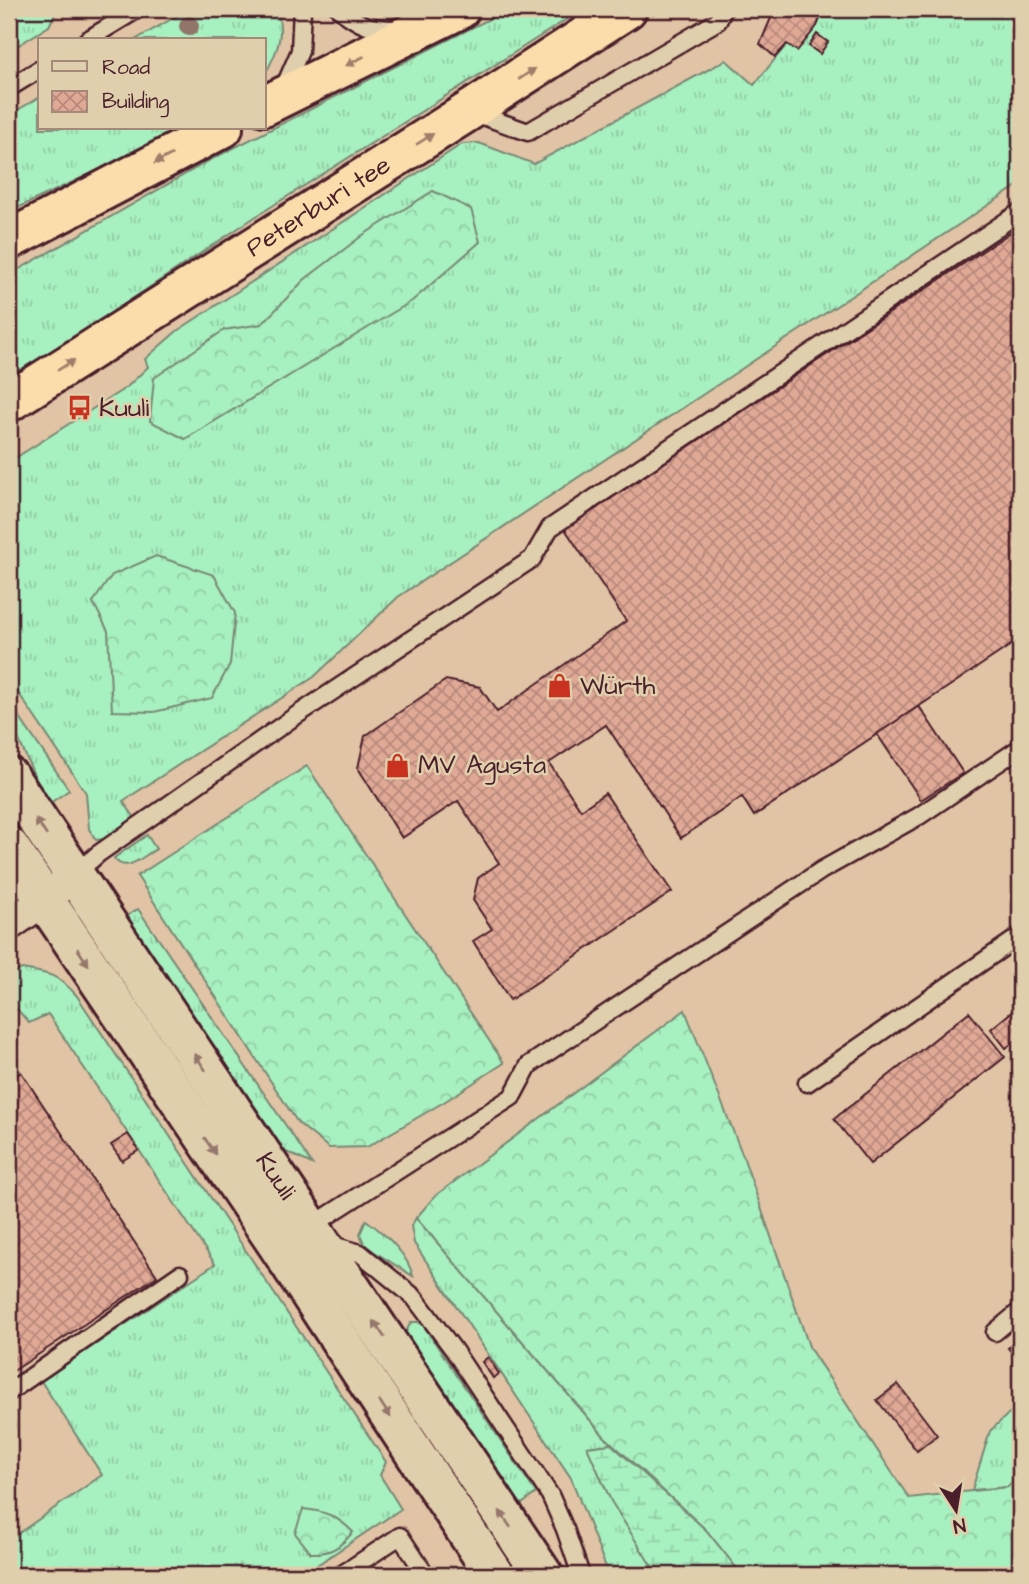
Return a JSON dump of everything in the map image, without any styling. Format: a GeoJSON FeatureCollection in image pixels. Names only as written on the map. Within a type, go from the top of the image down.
{"type":"FeatureCollection","features":[{"type":"Feature","properties":{"kind":"highway"},"geometry":{"type":"LineString","coordinates":[[271,103],[460,9]]}},
{"type":"Feature","properties":{"kind":"highway","name":"Peterburi tee"},"geometry":{"type":"LineString","coordinates":[[9,402],[470,111],[626,9]]}},
{"type":"Feature","properties":{"kind":"highway"},"geometry":{"type":"LineString","coordinates":[[9,240],[219,130]]}},
{"type":"Feature","properties":{"kind":"main road","name":"Kuuli"},"geometry":{"type":"LineString","coordinates":[[9,778],[74,875],[300,1238],[495,1575]]}},
{"type":"Feature","properties":{"kind":"main road","name":"Kuuli"},"geometry":{"type":"LineString","coordinates":[[9,847],[45,900],[300,1238],[542,1575]]}},
{"type":"Feature","properties":{"kind":"street"},"geometry":{"type":"LineString","coordinates":[[9,925],[45,900],[74,875]]}},
{"type":"Feature","properties":{"kind":"lane"},"geometry":{"type":"LineString","coordinates":[[106,9],[113,24]]}},
{"type":"Feature","properties":{"kind":"lane"},"geometry":{"type":"LineString","coordinates":[[90,38],[138,9]]}},
{"type":"Feature","properties":{"kind":"lane"},"geometry":{"type":"LineString","coordinates":[[271,103],[300,51],[302,9]]}},
{"type":"Feature","properties":{"kind":"lane"},"geometry":{"type":"LineString","coordinates":[[339,9],[356,23],[371,29],[417,30]]}},
{"type":"Feature","properties":{"kind":"lane"},"geometry":{"type":"LineString","coordinates":[[470,111],[528,132],[718,20],[724,9]]}},
{"type":"Feature","properties":{"kind":"lane"},"geometry":{"type":"LineString","coordinates":[[9,88],[38,70]]}},
{"type":"Feature","properties":{"kind":"lane"},"geometry":{"type":"LineString","coordinates":[[74,875],[98,853],[294,717],[532,559],[550,528],[1020,212]]}},
{"type":"Feature","properties":{"kind":"lane"},"geometry":{"type":"LineString","coordinates":[[300,1238],[512,1097],[528,1065],[822,870],[919,816],[1020,748]]}},
{"type":"Feature","properties":{"kind":"lane"},"geometry":{"type":"LineString","coordinates":[[807,1083],[1020,936]]}},
{"type":"Feature","properties":{"kind":"lane"},"geometry":{"type":"LineString","coordinates":[[300,1238],[360,1253],[414,1297],[477,1381],[550,1495],[581,1575]]}},
{"type":"Feature","properties":{"kind":"lane"},"geometry":{"type":"LineString","coordinates":[[9,1392],[180,1274]]}},
{"type":"Feature","properties":{"kind":"lane"},"geometry":{"type":"LineString","coordinates":[[995,1332],[1020,1311]]}},
{"type":"Feature","properties":{"kind":"lane"},"geometry":{"type":"LineString","coordinates":[[341,1575],[400,1536],[426,1575]]}},
{"type":"Feature","properties":{"kind":"green space"},"geometry":{"type":"Polygon","coordinates":[[[9,9],[52,9],[55,14],[49,26],[9,51],[9,9]]]}},
{"type":"Feature","properties":{"kind":"green space"},"geometry":{"type":"Polygon","coordinates":[[[189,9],[277,9],[280,27],[278,44],[266,72],[266,38],[138,38],[189,9]]]}},
{"type":"Feature","properties":{"kind":"green space"},"geometry":{"type":"Polygon","coordinates":[[[509,9],[583,9],[255,217],[9,381],[9,275],[212,159],[509,9]]]}},
{"type":"Feature","properties":{"kind":"green space"},"geometry":{"type":"Polygon","coordinates":[[[824,9],[1020,9],[1020,184],[398,597],[314,677],[123,801],[135,818],[104,839],[96,840],[89,829],[86,793],[9,679],[9,462],[127,387],[148,367],[145,359],[177,331],[462,144],[479,143],[534,164],[726,60],[754,85],[787,44],[797,51],[817,26],[824,9]]]}},
{"type":"Feature","properties":{"kind":"green space"},"geometry":{"type":"Polygon","coordinates":[[[38,98],[38,130],[184,130],[9,212],[9,115],[38,98]]]}},
{"type":"Feature","properties":{"kind":"green space"},"geometry":{"type":"Polygon","coordinates":[[[433,191],[471,209],[480,242],[412,301],[185,439],[150,421],[154,378],[224,330],[262,324],[304,280],[363,235],[433,191]]]}},
{"type":"Feature","properties":{"kind":"green space"},"geometry":{"type":"Polygon","coordinates":[[[156,556],[214,575],[235,613],[230,664],[212,698],[154,712],[112,711],[108,631],[93,602],[112,575],[156,556]]]}},
{"type":"Feature","properties":{"kind":"green space"},"geometry":{"type":"Polygon","coordinates":[[[9,702],[69,790],[47,805],[9,722],[9,702]]]}},
{"type":"Feature","properties":{"kind":"green space"},"geometry":{"type":"Polygon","coordinates":[[[307,766],[504,1063],[367,1147],[329,1148],[298,1123],[137,876],[307,766]]]}},
{"type":"Feature","properties":{"kind":"green space"},"geometry":{"type":"Polygon","coordinates":[[[147,835],[156,849],[129,864],[118,863],[114,858],[147,835]]]}},
{"type":"Feature","properties":{"kind":"green space"},"geometry":{"type":"Polygon","coordinates":[[[138,909],[312,1164],[284,1151],[271,1136],[125,917],[138,909]]]}},
{"type":"Feature","properties":{"kind":"green space"},"geometry":{"type":"Polygon","coordinates":[[[22,969],[53,976],[65,983],[77,996],[386,1462],[380,1475],[401,1509],[302,1575],[9,1575],[9,1540],[102,1475],[41,1381],[215,1264],[48,1014],[29,1023],[17,1009],[9,1014],[9,975],[22,969]]]}},
{"type":"Feature","properties":{"kind":"green space"},"geometry":{"type":"Polygon","coordinates":[[[685,1010],[743,1156],[810,1349],[909,1498],[1008,1487],[1020,1473],[1020,1575],[742,1575],[706,1530],[604,1436],[416,1218],[435,1196],[685,1010]]]}},
{"type":"Feature","properties":{"kind":"green space"},"geometry":{"type":"Polygon","coordinates":[[[416,1218],[611,1444],[587,1447],[657,1575],[609,1575],[571,1478],[414,1243],[411,1226],[416,1218]]]}},
{"type":"Feature","properties":{"kind":"green space"},"geometry":{"type":"Polygon","coordinates":[[[366,1220],[387,1237],[406,1259],[413,1276],[365,1246],[360,1234],[366,1220]]]}},
{"type":"Feature","properties":{"kind":"green space"},"geometry":{"type":"Polygon","coordinates":[[[411,1322],[423,1325],[536,1493],[518,1507],[406,1340],[405,1334],[411,1322]]]}},
{"type":"Feature","properties":{"kind":"green space"},"geometry":{"type":"Polygon","coordinates":[[[1020,1403],[1020,1473],[1008,1487],[972,1490],[990,1431],[1020,1403]]]}},
{"type":"Feature","properties":{"kind":"green space"},"geometry":{"type":"Polygon","coordinates":[[[611,1444],[706,1530],[742,1575],[657,1575],[611,1501],[587,1447],[611,1444]]]}},
{"type":"Feature","properties":{"kind":"green space"},"geometry":{"type":"Polygon","coordinates":[[[303,1509],[330,1515],[353,1532],[335,1548],[311,1553],[295,1533],[303,1509]]]}},
{"type":"Feature","properties":{"kind":"building"},"geometry":{"type":"Polygon","coordinates":[[[768,9],[824,9],[817,26],[797,51],[787,44],[775,57],[760,44],[774,11],[768,9]]]}},
{"type":"Feature","properties":{"kind":"building"},"geometry":{"type":"Polygon","coordinates":[[[817,34],[828,42],[820,54],[809,46],[817,34]]]}},
{"type":"Feature","properties":{"kind":"building"},"geometry":{"type":"Polygon","coordinates":[[[1020,226],[1020,639],[754,816],[742,797],[681,838],[606,725],[549,763],[581,810],[605,793],[672,892],[510,1000],[473,941],[492,929],[473,900],[478,878],[499,863],[458,801],[402,838],[358,768],[365,736],[446,680],[480,687],[497,712],[626,621],[565,529],[1020,226]]]}},
{"type":"Feature","properties":{"kind":"building"},"geometry":{"type":"Polygon","coordinates":[[[919,706],[963,773],[921,800],[877,734],[919,706]]]}},
{"type":"Feature","properties":{"kind":"building"},"geometry":{"type":"Polygon","coordinates":[[[1020,1005],[1020,1037],[1006,1048],[991,1029],[1020,1005]]]}},
{"type":"Feature","properties":{"kind":"building"},"geometry":{"type":"Polygon","coordinates":[[[969,1012],[1005,1057],[870,1164],[834,1119],[969,1012]]]}},
{"type":"Feature","properties":{"kind":"building"},"geometry":{"type":"Polygon","coordinates":[[[21,1072],[157,1276],[9,1374],[9,1081],[21,1072]]]}},
{"type":"Feature","properties":{"kind":"building"},"geometry":{"type":"Polygon","coordinates":[[[128,1134],[139,1150],[122,1161],[111,1145],[128,1134]]]}},
{"type":"Feature","properties":{"kind":"building"},"geometry":{"type":"Polygon","coordinates":[[[1020,1338],[1020,1363],[1008,1348],[1020,1338]]]}},
{"type":"Feature","properties":{"kind":"building"},"geometry":{"type":"Polygon","coordinates":[[[488,1357],[499,1374],[493,1378],[482,1362],[488,1357]]]}},
{"type":"Feature","properties":{"kind":"building"},"geometry":{"type":"Polygon","coordinates":[[[898,1384],[937,1435],[917,1451],[877,1400],[898,1384]]]}},
{"type":"Feature","properties":{"kind":"place","name":"Kuuli"},"geometry":{"type":"Point","coordinates":[79,408]}},
{"type":"Feature","properties":{"kind":"place","name":"Würth"},"geometry":{"type":"Point","coordinates":[560,686]}},
{"type":"Feature","properties":{"kind":"place","name":"MV Agusta"},"geometry":{"type":"Point","coordinates":[398,765]}}]}
